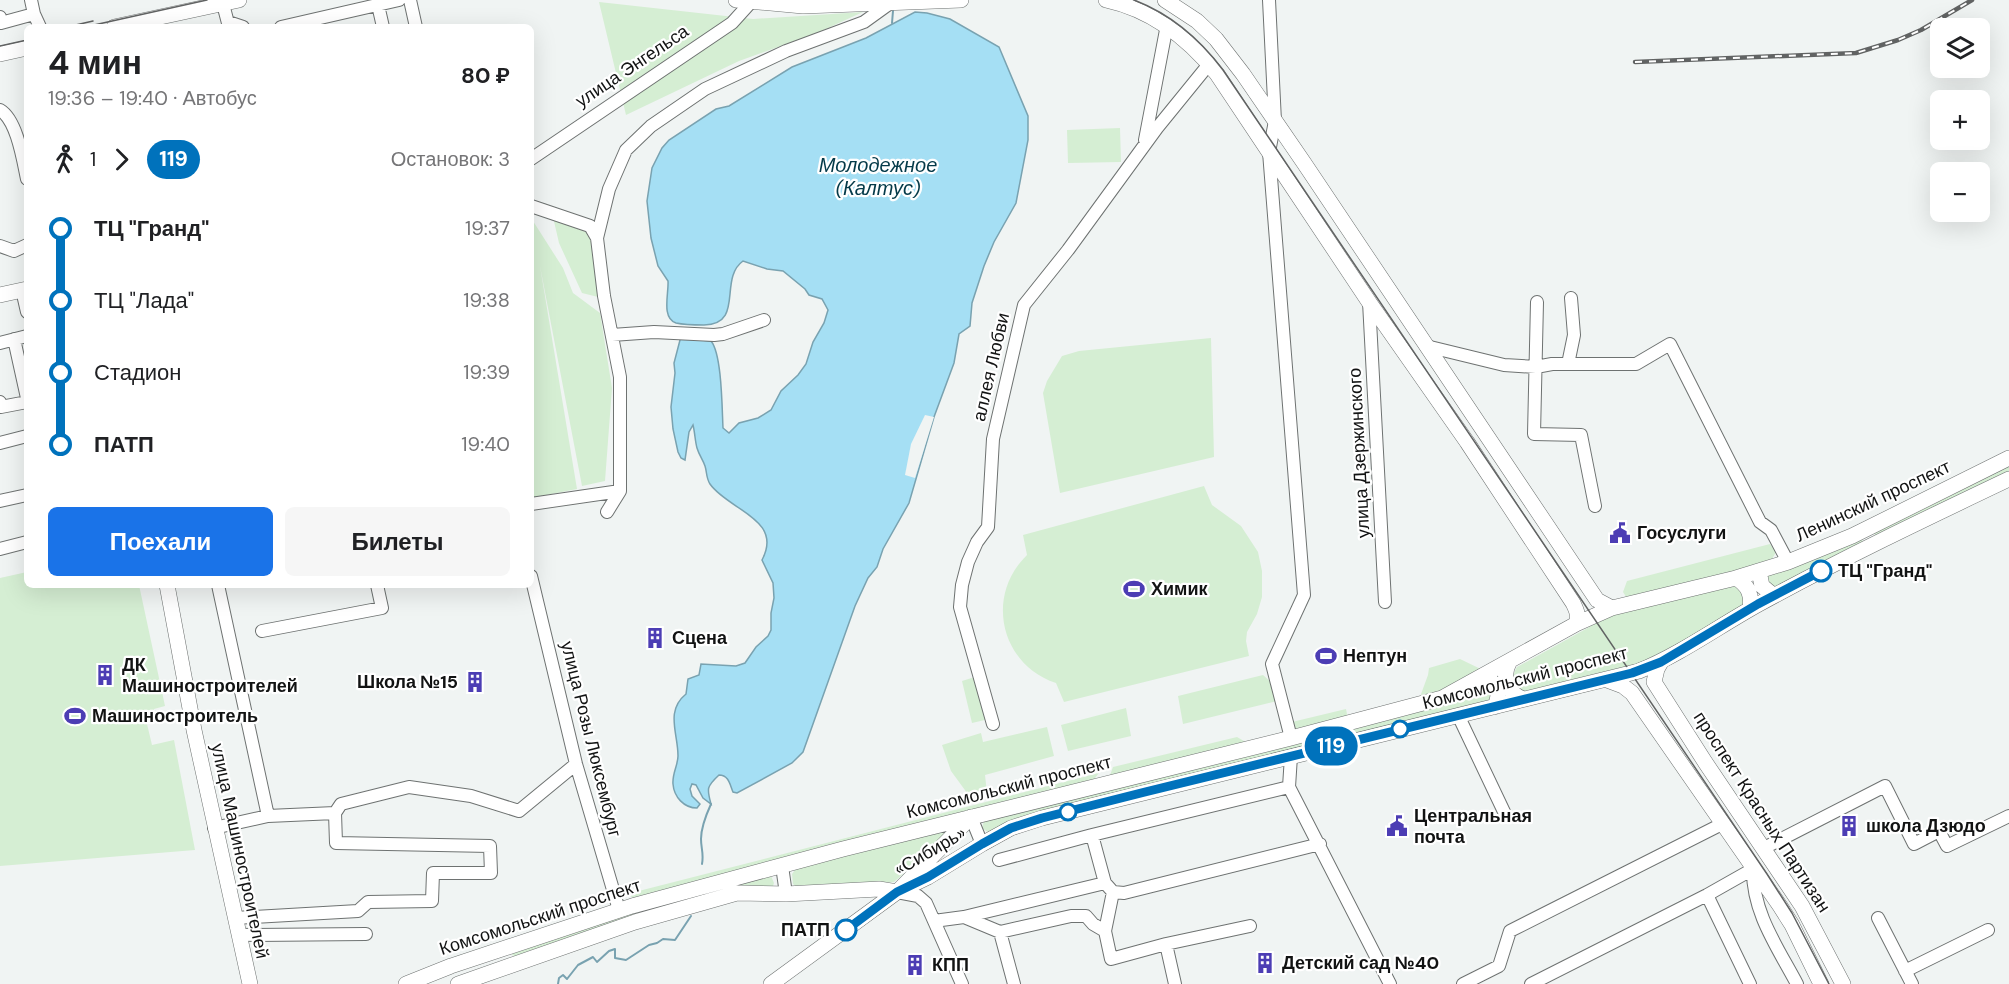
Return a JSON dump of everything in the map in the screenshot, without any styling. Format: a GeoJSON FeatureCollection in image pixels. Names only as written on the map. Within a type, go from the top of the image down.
{"type":"FeatureCollection","features":[{"type":"Feature","properties":{"kind":"main road"},"geometry":{"type":"LineString","coordinates":[[129,24],[239,0]]}},
{"type":"Feature","properties":{"kind":"main road"},"geometry":{"type":"LineString","coordinates":[[743,1],[803,6],[961,0]]}},
{"type":"Feature","properties":{"kind":"main road"},"geometry":{"type":"LineString","coordinates":[[1106,0],[1126,4],[1168,26],[1200,53],[1217,74],[1369,302],[1467,442],[1573,603],[1578,612],[1576,624]]}},
{"type":"Feature","properties":{"kind":"main road"},"geometry":{"type":"LineString","coordinates":[[1165,0],[1197,21],[1216,39],[1275,121],[1597,600],[1612,608]]}},
{"type":"Feature","properties":{"kind":"main road"},"geometry":{"type":"LineString","coordinates":[[0,54],[24,49]]}},
{"type":"Feature","properties":{"kind":"main road"},"geometry":{"type":"LineString","coordinates":[[0,295],[24,290]]}},
{"type":"Feature","properties":{"kind":"main road","name":"Ленинский проспект"},"geometry":{"type":"LineString","coordinates":[[1612,608],[1736,578],[1788,562],[1852,536],[2009,458]]}},
{"type":"Feature","properties":{"kind":"main road"},"geometry":{"type":"LineString","coordinates":[[1661,662],[1774,596],[2009,479]]}},
{"type":"Feature","properties":{"kind":"main road"},"geometry":{"type":"LineString","coordinates":[[1759,571],[1762,586],[1774,596]]}},
{"type":"Feature","properties":{"kind":"main road"},"geometry":{"type":"LineString","coordinates":[[1736,578],[1749,590],[1752,599],[1750,609]]}},
{"type":"Feature","properties":{"kind":"main road","name":"улица Машиностроителей"},"geometry":{"type":"LineString","coordinates":[[168,588],[214,828],[250,984]]}},
{"type":"Feature","properties":{"kind":"main road","name":"Комсомольский проспект"},"geometry":{"type":"LineString","coordinates":[[406,984],[451,966],[619,910],[971,817],[1292,738],[1442,698],[1576,624],[1612,608]]}},
{"type":"Feature","properties":{"kind":"main road"},"geometry":{"type":"LineString","coordinates":[[1510,661],[1506,670],[1507,685],[1514,694],[1523,699]]}},
{"type":"Feature","properties":{"kind":"main road","name":"Комсомольский проспект"},"geometry":{"type":"LineString","coordinates":[[982,844],[1011,828],[1042,818],[1606,680],[1661,662]]}},
{"type":"Feature","properties":{"kind":"main road","name":"проспект Красных Партизан"},"geometry":{"type":"LineString","coordinates":[[1661,662],[1654,682],[1704,762],[1802,906],[1843,984]]}},
{"type":"Feature","properties":{"kind":"main road"},"geometry":{"type":"LineString","coordinates":[[1479,678],[1488,679],[1498,688],[1499,696],[1494,707]]}},
{"type":"Feature","properties":{"kind":"main road","name":"проспект Красных Партизан"},"geometry":{"type":"LineString","coordinates":[[1606,680],[1623,686],[1632,693],[1792,925],[1821,984]]}},
{"type":"Feature","properties":{"kind":"main road","name":"«Сибирь»"},"geometry":{"type":"LineString","coordinates":[[771,984],[897,892],[971,817]]}},
{"type":"Feature","properties":{"kind":"main road","name":"«Сибирь»"},"geometry":{"type":"LineString","coordinates":[[897,892],[928,877],[982,844]]}},
{"type":"Feature","properties":{"kind":"main road","name":"Комсомольский проспект"},"geometry":{"type":"LineString","coordinates":[[458,984],[635,922],[737,893],[786,894],[879,889],[897,892]]}},
{"type":"Feature","properties":{"kind":"main road"},"geometry":{"type":"LineString","coordinates":[[500,949],[504,950],[507,955],[506,967]]}},
{"type":"Feature","properties":{"kind":"street"},"geometry":{"type":"LineString","coordinates":[[31,0],[39,24]]}},
{"type":"Feature","properties":{"kind":"street"},"geometry":{"type":"LineString","coordinates":[[294,24],[399,0]]}},
{"type":"Feature","properties":{"kind":"street"},"geometry":{"type":"LineString","coordinates":[[410,0],[415,24]]}},
{"type":"Feature","properties":{"kind":"street"},"geometry":{"type":"LineString","coordinates":[[1269,0],[1275,121],[1269,152],[1304,595],[1272,664],[1292,738]]}},
{"type":"Feature","properties":{"kind":"street","name":"улица Энгельса"},"geometry":{"type":"LineString","coordinates":[[534,157],[732,23],[743,1]]}},
{"type":"Feature","properties":{"kind":"street"},"geometry":{"type":"LineString","coordinates":[[223,4],[228,24]]}},
{"type":"Feature","properties":{"kind":"street"},"geometry":{"type":"LineString","coordinates":[[608,512],[620,490],[620,377],[600,274],[597,238],[609,189],[626,150],[651,126],[705,89],[786,51],[864,22],[889,4]]}},
{"type":"Feature","properties":{"kind":"street"},"geometry":{"type":"LineString","coordinates":[[378,5],[382,24]]}},
{"type":"Feature","properties":{"kind":"street"},"geometry":{"type":"LineString","coordinates":[[0,17],[1,23],[34,14]]}},
{"type":"Feature","properties":{"kind":"street"},"geometry":{"type":"LineString","coordinates":[[1144,144],[1166,30]]}},
{"type":"Feature","properties":{"kind":"street","name":"аллея Любви"},"geometry":{"type":"LineString","coordinates":[[993,724],[960,606],[968,562],[977,542],[988,527],[993,439],[1024,304],[1068,250],[1144,144],[1205,69]]}},
{"type":"Feature","properties":{"kind":"street"},"geometry":{"type":"LineString","coordinates":[[0,110],[8,114],[24,166]]}},
{"type":"Feature","properties":{"kind":"street"},"geometry":{"type":"LineString","coordinates":[[538,207],[590,226],[597,238]]}},
{"type":"Feature","properties":{"kind":"street"},"geometry":{"type":"LineString","coordinates":[[0,246],[14,251],[24,246]]}},
{"type":"Feature","properties":{"kind":"street"},"geometry":{"type":"LineString","coordinates":[[1568,364],[1574,336],[1571,298]]}},
{"type":"Feature","properties":{"kind":"street","name":"улица Дзержинского"},"geometry":{"type":"LineString","coordinates":[[1369,302],[1385,602]]}},
{"type":"Feature","properties":{"kind":"street"},"geometry":{"type":"LineString","coordinates":[[1537,302],[1534,434],[1581,435],[1595,506]]}},
{"type":"Feature","properties":{"kind":"street"},"geometry":{"type":"LineString","coordinates":[[612,335],[654,332],[714,335],[764,320]]}},
{"type":"Feature","properties":{"kind":"street"},"geometry":{"type":"LineString","coordinates":[[0,343],[24,337]]}},
{"type":"Feature","properties":{"kind":"street"},"geometry":{"type":"LineString","coordinates":[[14,339],[24,386]]}},
{"type":"Feature","properties":{"kind":"street"},"geometry":{"type":"LineString","coordinates":[[1426,345],[1504,365],[1536,367],[1552,364],[1636,364],[1670,344],[1761,522],[1772,531],[1788,562]]}},
{"type":"Feature","properties":{"kind":"street"},"geometry":{"type":"LineString","coordinates":[[0,402],[1,407],[24,401]]}},
{"type":"Feature","properties":{"kind":"street"},"geometry":{"type":"LineString","coordinates":[[0,443],[24,437]]}},
{"type":"Feature","properties":{"kind":"street"},"geometry":{"type":"LineString","coordinates":[[534,504],[620,490]]}},
{"type":"Feature","properties":{"kind":"street"},"geometry":{"type":"LineString","coordinates":[[0,501],[24,496]]}},
{"type":"Feature","properties":{"kind":"street"},"geometry":{"type":"LineString","coordinates":[[0,549],[24,543]]}},
{"type":"Feature","properties":{"kind":"street"},"geometry":{"type":"LineString","coordinates":[[219,588],[268,816]]}},
{"type":"Feature","properties":{"kind":"street"},"geometry":{"type":"LineString","coordinates":[[262,631],[382,608],[378,588]]}},
{"type":"Feature","properties":{"kind":"street","name":"улица Розы Люксембург"},"geometry":{"type":"LineString","coordinates":[[534,588],[576,765],[619,910]]}},
{"type":"Feature","properties":{"kind":"street"},"geometry":{"type":"LineString","coordinates":[[1458,715],[1506,816]]}},
{"type":"Feature","properties":{"kind":"street"},"geometry":{"type":"LineString","coordinates":[[1291,756],[1289,787],[1390,984]]}},
{"type":"Feature","properties":{"kind":"street"},"geometry":{"type":"LineString","coordinates":[[236,918],[358,911],[368,902],[432,901],[433,873],[491,873],[490,846],[336,843],[335,813],[341,804],[409,787],[471,796],[519,811],[576,765]]}},
{"type":"Feature","properties":{"kind":"street"},"geometry":{"type":"LineString","coordinates":[[1764,848],[1885,786],[1914,844],[1940,831],[1947,846],[2009,816]]}},
{"type":"Feature","properties":{"kind":"street"},"geometry":{"type":"LineString","coordinates":[[999,860],[1289,787]]}},
{"type":"Feature","properties":{"kind":"street"},"geometry":{"type":"LineString","coordinates":[[214,828],[268,816],[335,813]]}},
{"type":"Feature","properties":{"kind":"street"},"geometry":{"type":"LineString","coordinates":[[971,817],[982,844]]}},
{"type":"Feature","properties":{"kind":"street"},"geometry":{"type":"LineString","coordinates":[[1463,984],[1499,966],[1510,931],[1722,824]]}},
{"type":"Feature","properties":{"kind":"street"},"geometry":{"type":"LineString","coordinates":[[1092,835],[1109,888],[1105,931],[1111,958],[1250,926]]}},
{"type":"Feature","properties":{"kind":"street"},"geometry":{"type":"LineString","coordinates":[[934,921],[1109,888],[1124,893],[1320,844]]}},
{"type":"Feature","properties":{"kind":"street"},"geometry":{"type":"LineString","coordinates":[[782,866],[786,894]]}},
{"type":"Feature","properties":{"kind":"street"},"geometry":{"type":"LineString","coordinates":[[1531,984],[1707,895],[1753,869],[1753,888],[1757,906],[1797,984]]}},
{"type":"Feature","properties":{"kind":"street"},"geometry":{"type":"LineString","coordinates":[[928,877],[926,903],[962,984]]}},
{"type":"Feature","properties":{"kind":"street"},"geometry":{"type":"LineString","coordinates":[[897,892],[918,896],[926,903]]}},
{"type":"Feature","properties":{"kind":"street"},"geometry":{"type":"LineString","coordinates":[[1707,895],[1750,984]]}},
{"type":"Feature","properties":{"kind":"street"},"geometry":{"type":"LineString","coordinates":[[964,917],[1000,932],[1071,916],[1086,916],[1105,931]]}},
{"type":"Feature","properties":{"kind":"street"},"geometry":{"type":"LineString","coordinates":[[1878,918],[1912,984]]}},
{"type":"Feature","properties":{"kind":"street"},"geometry":{"type":"LineString","coordinates":[[1905,971],[1988,930]]}},
{"type":"Feature","properties":{"kind":"street"},"geometry":{"type":"LineString","coordinates":[[1000,932],[1014,984]]}},
{"type":"Feature","properties":{"kind":"street"},"geometry":{"type":"LineString","coordinates":[[239,934],[366,934]]}},
{"type":"Feature","properties":{"kind":"street"},"geometry":{"type":"LineString","coordinates":[[1166,944],[1175,984]]}},
{"type":"Feature","properties":{"kind":"green space"},"geometry":{"type":"Polygon","coordinates":[[[599,2],[753,19],[863,12],[817,33],[739,61],[626,115],[599,2]]]}},
{"type":"Feature","properties":{"kind":"green space"},"geometry":{"type":"Polygon","coordinates":[[[1120,128],[1121,162],[1068,163],[1067,130],[1120,128]]]}},
{"type":"Feature","properties":{"kind":"green space"},"geometry":{"type":"Polygon","coordinates":[[[553,217],[585,228],[597,240],[602,298],[582,293],[559,243],[553,217]]]}},
{"type":"Feature","properties":{"kind":"green space"},"geometry":{"type":"Polygon","coordinates":[[[534,223],[563,268],[573,293],[600,313],[612,388],[605,481],[582,486],[540,266],[577,489],[534,497],[534,223]]]}},
{"type":"Feature","properties":{"kind":"green space"},"geometry":{"type":"Polygon","coordinates":[[[1211,338],[1214,457],[1060,493],[1043,393],[1047,381],[1062,356],[1079,351],[1211,338]]]}},
{"type":"Feature","properties":{"kind":"green space"},"geometry":{"type":"Polygon","coordinates":[[[2009,463],[2009,476],[1878,540],[1872,530],[2009,463]]]}},
{"type":"Feature","properties":{"kind":"green space","name":"Химик"},"geometry":{"type":"Polygon","coordinates":[[[1204,486],[1212,505],[1241,526],[1258,552],[1262,571],[1262,597],[1257,614],[1247,632],[1249,656],[1064,702],[1056,683],[1037,674],[1022,661],[1011,645],[1005,627],[1003,609],[1006,590],[1014,571],[1027,555],[1023,535],[1204,486]]]}},
{"type":"Feature","properties":{"kind":"green space"},"geometry":{"type":"Polygon","coordinates":[[[1859,535],[1866,546],[1774,594],[1761,578],[1859,535]]]}},
{"type":"Feature","properties":{"kind":"green space"},"geometry":{"type":"Polygon","coordinates":[[[1770,544],[1776,552],[1771,561],[1628,600],[1623,592],[1627,581],[1770,544]]]}},
{"type":"Feature","properties":{"kind":"green space","name":"Машиностроитель"},"geometry":{"type":"Polygon","coordinates":[[[24,573],[24,588],[140,588],[165,706],[154,709],[147,724],[152,745],[174,740],[195,850],[0,866],[0,578],[24,573]]]}},
{"type":"Feature","properties":{"kind":"green space"},"geometry":{"type":"Polygon","coordinates":[[[1734,583],[1742,586],[1746,607],[1655,659],[1622,671],[1522,693],[1515,684],[1514,675],[1517,667],[1611,615],[1734,583]]]}},
{"type":"Feature","properties":{"kind":"green space"},"geometry":{"type":"Polygon","coordinates":[[[1460,659],[1489,673],[1417,705],[1429,668],[1460,659]]]}},
{"type":"Feature","properties":{"kind":"green space"},"geometry":{"type":"Polygon","coordinates":[[[1263,675],[1272,683],[1277,701],[1183,724],[1178,696],[1263,675]]]}},
{"type":"Feature","properties":{"kind":"green space"},"geometry":{"type":"Polygon","coordinates":[[[978,676],[989,719],[972,723],[962,681],[978,676]]]}},
{"type":"Feature","properties":{"kind":"green space"},"geometry":{"type":"Polygon","coordinates":[[[1483,682],[1494,687],[1491,703],[989,833],[982,828],[984,821],[1483,682]]]}},
{"type":"Feature","properties":{"kind":"green space"},"geometry":{"type":"Polygon","coordinates":[[[1126,708],[1131,736],[1068,751],[1061,725],[1126,708]]]}},
{"type":"Feature","properties":{"kind":"green space"},"geometry":{"type":"Polygon","coordinates":[[[1346,709],[1348,719],[1300,731],[1294,728],[1292,722],[1346,709]]]}},
{"type":"Feature","properties":{"kind":"green space"},"geometry":{"type":"Polygon","coordinates":[[[1047,727],[1054,756],[985,775],[987,793],[970,797],[951,771],[942,745],[981,733],[983,742],[1047,727]]]}},
{"type":"Feature","properties":{"kind":"green space"},"geometry":{"type":"Polygon","coordinates":[[[1237,737],[1249,744],[1109,778],[1113,767],[1237,737]]]}},
{"type":"Feature","properties":{"kind":"green space"},"geometry":{"type":"Polygon","coordinates":[[[1099,773],[1091,783],[635,899],[627,894],[1099,773]]]}},
{"type":"Feature","properties":{"kind":"green space"},"geometry":{"type":"Polygon","coordinates":[[[951,828],[951,832],[894,882],[799,889],[793,884],[792,874],[798,866],[951,828]]]}},
{"type":"Feature","properties":{"kind":"green space"},"geometry":{"type":"Polygon","coordinates":[[[771,876],[774,883],[772,889],[517,957],[512,955],[513,950],[691,894],[771,876]]]}},
{"type":"Feature","properties":{"kind":"water","name":"Молодежное (Калтус)"},"geometry":{"type":"Polygon","coordinates":[[[915,12],[950,19],[999,47],[1028,116],[1028,140],[1016,203],[994,242],[984,266],[972,303],[970,326],[959,334],[954,363],[934,417],[909,503],[855,606],[803,752],[792,763],[737,793],[733,792],[727,779],[719,775],[709,788],[711,804],[703,798],[696,785],[692,784],[690,789],[692,796],[700,804],[697,808],[692,808],[680,801],[673,784],[678,756],[674,723],[676,708],[686,694],[688,679],[699,675],[701,664],[736,666],[745,663],[771,630],[774,598],[773,583],[762,560],[767,546],[766,534],[751,516],[718,493],[710,484],[697,448],[693,425],[689,432],[685,460],[678,452],[671,407],[674,363],[680,340],[681,338],[711,341],[715,348],[721,382],[723,428],[729,433],[739,423],[758,418],[771,410],[781,391],[806,364],[813,342],[824,323],[828,310],[822,299],[809,295],[783,271],[767,269],[743,261],[732,278],[728,309],[724,317],[716,323],[704,325],[679,324],[671,320],[667,311],[668,281],[658,266],[651,238],[647,201],[652,168],[662,148],[669,140],[716,109],[729,106],[792,67],[866,38],[915,12]]]}},
{"type":"Feature","properties":{"kind":"pier"},"geometry":{"type":"Polygon","coordinates":[[[925,415],[934,417],[915,478],[905,475],[911,444],[925,415]]]}},
{"type":"Feature","properties":{"kind":"waterway"},"geometry":{"type":"LineString","coordinates":[[892,23],[893,11]]}},
{"type":"Feature","properties":{"kind":"waterway"},"geometry":{"type":"LineString","coordinates":[[702,864],[702,830],[711,804]]}},
{"type":"Feature","properties":{"kind":"waterway"},"geometry":{"type":"LineString","coordinates":[[558,984],[559,978],[563,975],[567,979],[578,965],[593,957],[597,962],[609,951],[615,949],[615,958],[626,960],[663,939],[675,940],[691,916]]}},
{"type":"Feature","properties":{"kind":"tram line"},"geometry":{"type":"LineString","coordinates":[[99,24],[207,0]]}},
{"type":"Feature","properties":{"kind":"tram line"},"geometry":{"type":"LineString","coordinates":[[1134,0],[1160,12],[1183,28],[1223,70],[1767,874],[1792,913],[1829,984]]}},
{"type":"Feature","properties":{"kind":"tram line"},"geometry":{"type":"LineString","coordinates":[[80,24],[93,21]]}},
{"type":"Feature","properties":{"kind":"tram line"},"geometry":{"type":"LineString","coordinates":[[0,46],[24,41]]}},
{"type":"Feature","properties":{"kind":"railway"},"geometry":{"type":"LineString","coordinates":[[1635,62],[1856,53],[1921,30],[1972,0]]}},
{"type":"Feature","properties":{"kind":"bus line","name":"119"},"geometry":{"type":"LineString","coordinates":[[846,930],[897,892],[928,877],[1011,828],[1145,792],[1632,673],[1661,662],[1758,604],[1821,571]]}},
{"type":"Feature","properties":{"kind":"place","name":"Госуслуги"},"geometry":{"type":"Point","coordinates":[1620,533]}},
{"type":"Feature","properties":{"kind":"place","name":"ТЦ \"Гранд\""},"geometry":{"type":"Point","coordinates":[1821,571]}},
{"type":"Feature","properties":{"kind":"place","name":"Химик"},"geometry":{"type":"Point","coordinates":[1134,589]}},
{"type":"Feature","properties":{"kind":"place","name":"Сцена"},"geometry":{"type":"Point","coordinates":[655,638]}},
{"type":"Feature","properties":{"kind":"place","name":"Нептун"},"geometry":{"type":"Point","coordinates":[1326,656]}},
{"type":"Feature","properties":{"kind":"place","name":"ДК Машиностроителей"},"geometry":{"type":"Point","coordinates":[105,675]}},
{"type":"Feature","properties":{"kind":"place","name":"Школа №15"},"geometry":{"type":"Point","coordinates":[475,682]}},
{"type":"Feature","properties":{"kind":"place","name":"Машиностроитель"},"geometry":{"type":"Point","coordinates":[75,716]}},
{"type":"Feature","properties":{"kind":"place","name":"Центральная почта"},"geometry":{"type":"Point","coordinates":[1397,826]}},
{"type":"Feature","properties":{"kind":"place","name":"школа Дзюдо"},"geometry":{"type":"Point","coordinates":[1849,826]}},
{"type":"Feature","properties":{"kind":"place","name":"ПАТП"},"geometry":{"type":"Point","coordinates":[846,930]}},
{"type":"Feature","properties":{"kind":"place","name":"Детский сад №40"},"geometry":{"type":"Point","coordinates":[1265,963]}},
{"type":"Feature","properties":{"kind":"place","name":"КПП"},"geometry":{"type":"Point","coordinates":[915,965]}}]}
